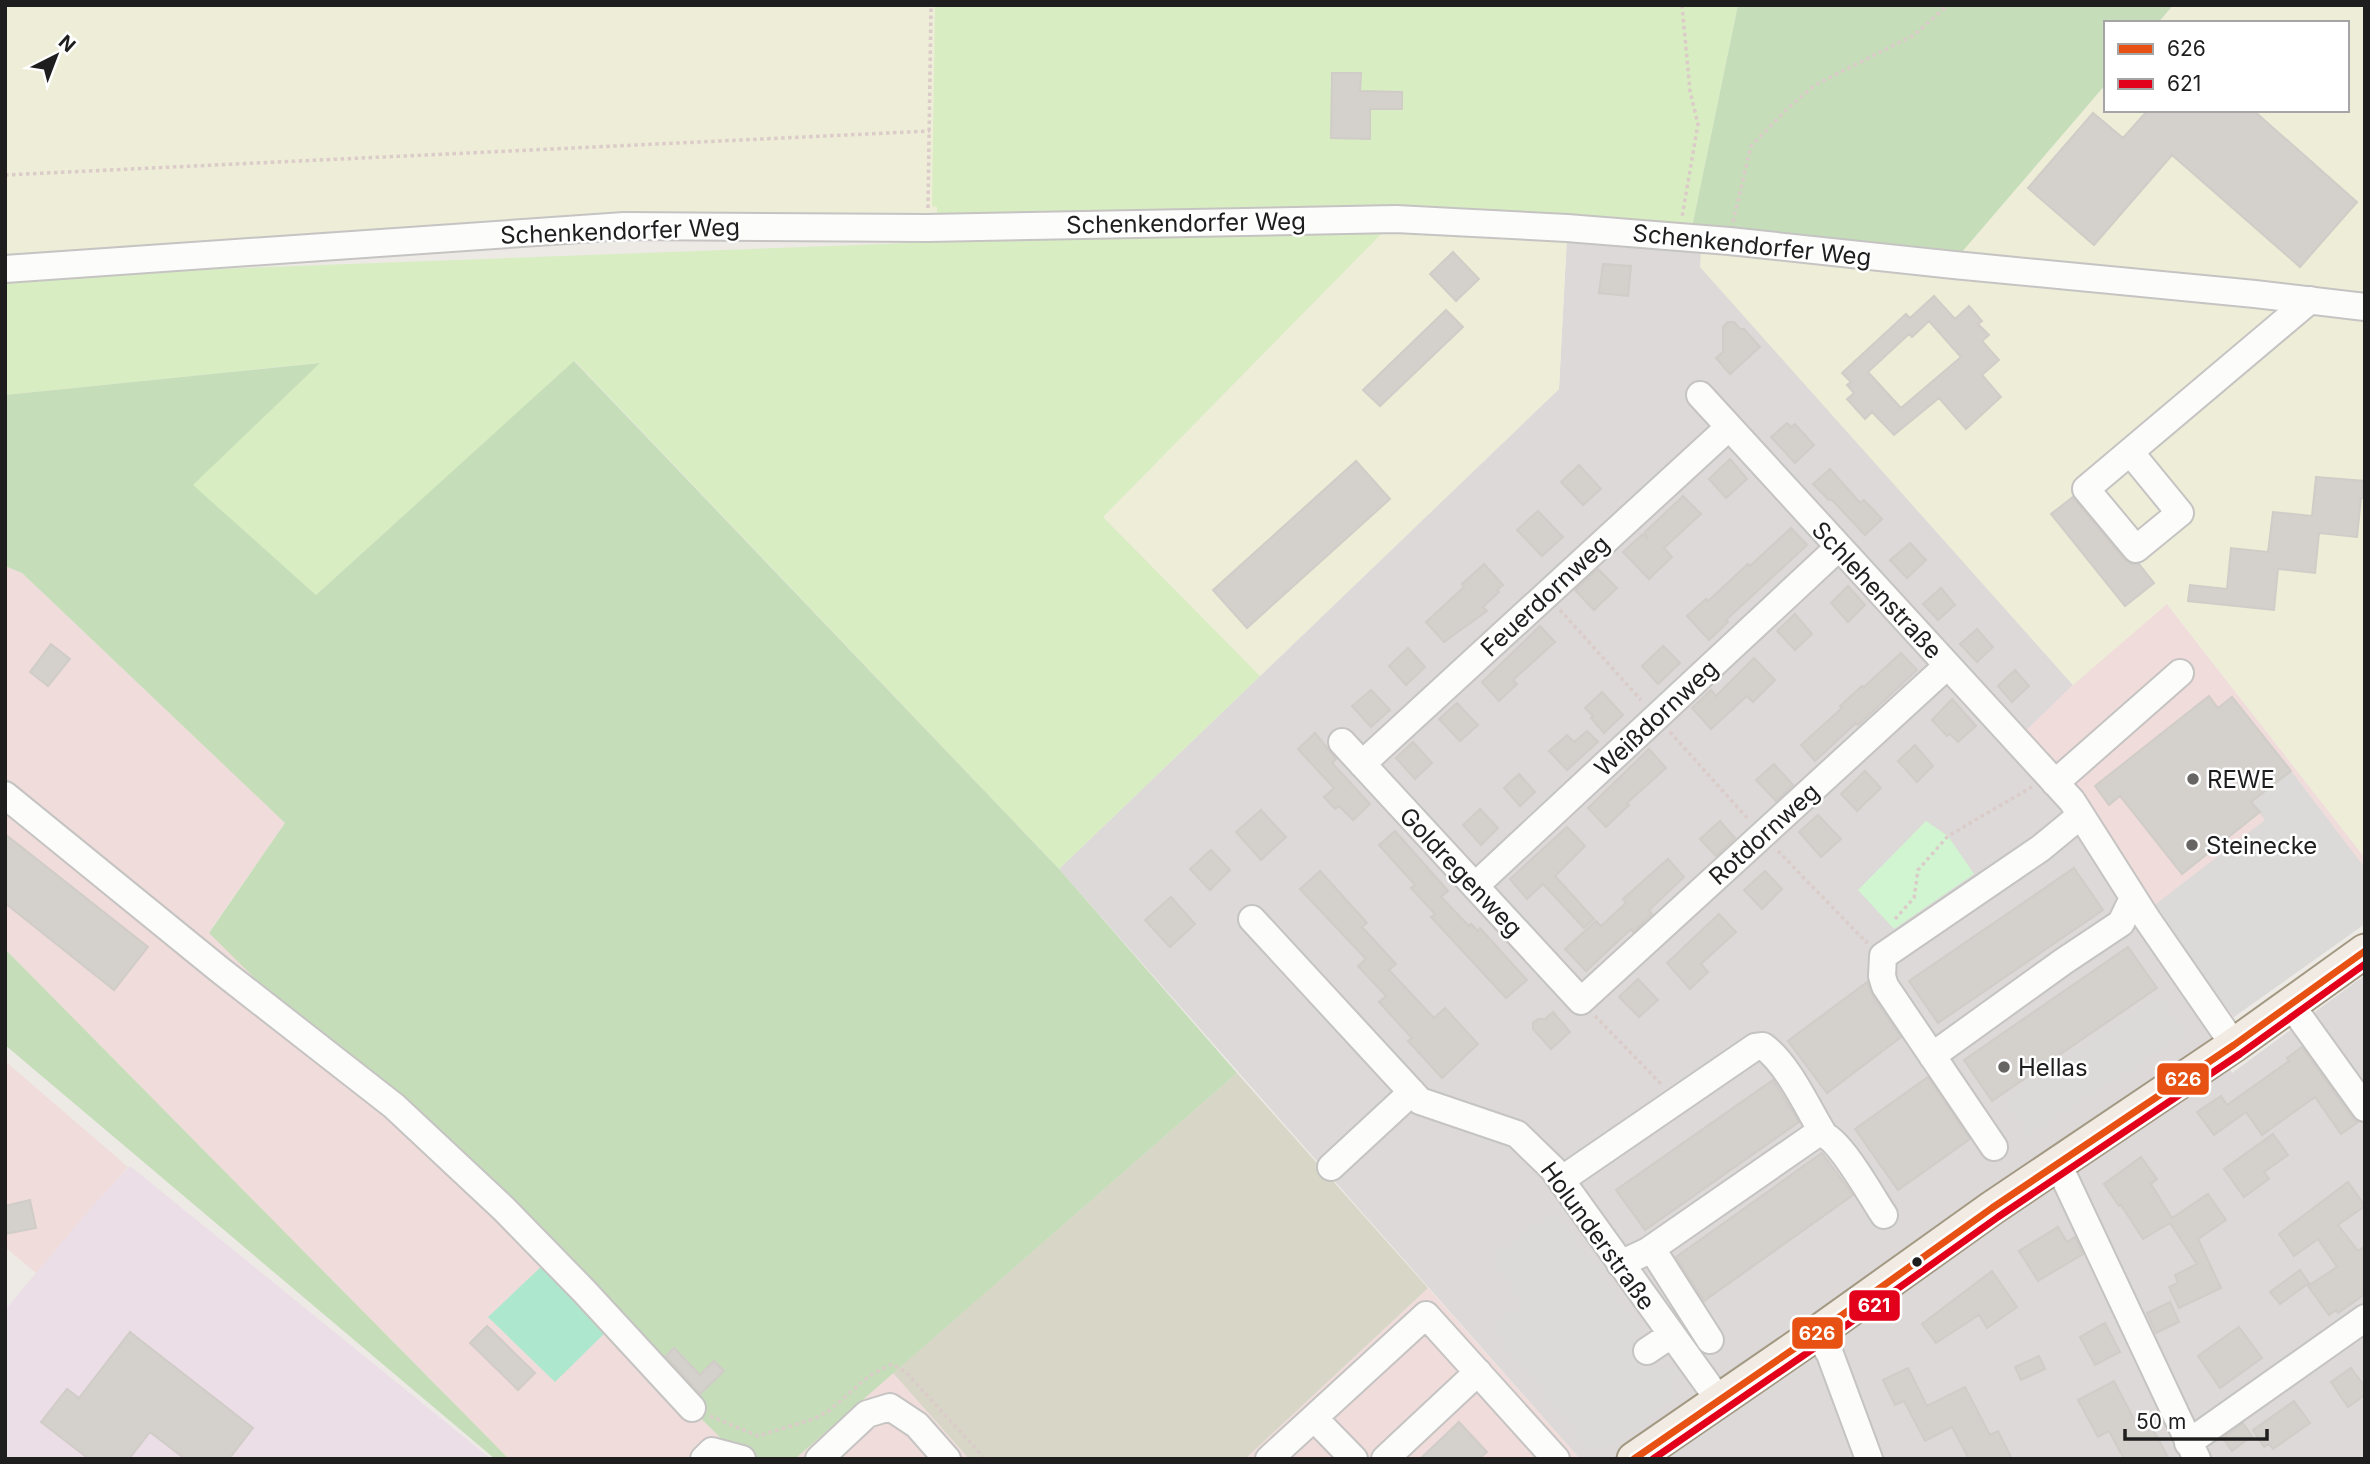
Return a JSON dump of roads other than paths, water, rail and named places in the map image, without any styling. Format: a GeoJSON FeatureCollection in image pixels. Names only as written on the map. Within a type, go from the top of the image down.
{"type":"FeatureCollection","features":[{"type":"Feature","properties":{"kind":"main road"},"geometry":{"type":"LineString","coordinates":[[1634,1459],[1817,1333],[1920,1257],[2234,1045],[2365,951]]}},
{"type":"Feature","properties":{"kind":"street","name":"Schenkendorfer Weg"},"geometry":{"type":"LineString","coordinates":[[5,269],[624,226],[927,228],[1396,219],[1729,241],[2365,307]]}},
{"type":"Feature","properties":{"kind":"street"},"geometry":{"type":"LineString","coordinates":[[2130,452],[2310,300]]}},
{"type":"Feature","properties":{"kind":"street","name":"Schlehenstraße"},"geometry":{"type":"LineString","coordinates":[[1700,396],[2072,801],[2134,913],[2234,1045]]}},
{"type":"Feature","properties":{"kind":"street","name":"Feuerdornweg"},"geometry":{"type":"LineString","coordinates":[[1362,765],[1728,428]]}},
{"type":"Feature","properties":{"kind":"street","name":"Weißdornweg"},"geometry":{"type":"LineString","coordinates":[[1475,887],[1838,548]]}},
{"type":"Feature","properties":{"kind":"street","name":"Rotdornweg"},"geometry":{"type":"LineString","coordinates":[[1581,1001],[1947,666]]}},
{"type":"Feature","properties":{"kind":"street"},"geometry":{"type":"LineString","coordinates":[[2052,780],[2180,673]]}},
{"type":"Feature","properties":{"kind":"street","name":"Goldregenweg"},"geometry":{"type":"LineString","coordinates":[[1342,742],[1581,1001]]}},
{"type":"Feature","properties":{"kind":"street"},"geometry":{"type":"LineString","coordinates":[[5,795],[220,970],[394,1106],[504,1209],[692,1409]]}},
{"type":"Feature","properties":{"kind":"street"},"geometry":{"type":"LineString","coordinates":[[1994,1147],[1885,985],[1882,976],[1883,956],[2041,848],[2081,815]]}},
{"type":"Feature","properties":{"kind":"street"},"geometry":{"type":"LineString","coordinates":[[1933,1056],[2134,913]]}},
{"type":"Feature","properties":{"kind":"street","name":"Holunderstraße"},"geometry":{"type":"LineString","coordinates":[[1252,919],[1420,1101],[1517,1134],[1553,1169],[1719,1400]]}},
{"type":"Feature","properties":{"kind":"street"},"geometry":{"type":"LineString","coordinates":[[2291,1005],[2365,1108]]}},
{"type":"Feature","properties":{"kind":"street"},"geometry":{"type":"LineString","coordinates":[[1561,1180],[1755,1047],[1763,1046],[1785,1071],[1824,1133],[1836,1143],[1884,1215]]}},
{"type":"Feature","properties":{"kind":"street"},"geometry":{"type":"LineString","coordinates":[[1331,1167],[1412,1091]]}},
{"type":"Feature","properties":{"kind":"street"},"geometry":{"type":"LineString","coordinates":[[1620,1264],[1652,1249],[1818,1133],[1824,1133]]}},
{"type":"Feature","properties":{"kind":"street"},"geometry":{"type":"LineString","coordinates":[[2058,1164],[2193,1451],[2365,1318]]}},
{"type":"Feature","properties":{"kind":"street"},"geometry":{"type":"LineString","coordinates":[[1652,1249],[1710,1339]]}},
{"type":"Feature","properties":{"kind":"street"},"geometry":{"type":"LineString","coordinates":[[1269,1459],[1426,1314],[1556,1459]]}},
{"type":"Feature","properties":{"kind":"street"},"geometry":{"type":"LineString","coordinates":[[1817,1333],[1830,1354],[1869,1459]]}},
{"type":"Feature","properties":{"kind":"street"},"geometry":{"type":"LineString","coordinates":[[1647,1351],[1671,1335]]}},
{"type":"Feature","properties":{"kind":"street"},"geometry":{"type":"LineString","coordinates":[[1385,1459],[1478,1372]]}},
{"type":"Feature","properties":{"kind":"street"},"geometry":{"type":"LineString","coordinates":[[819,1459],[867,1414],[890,1407],[917,1425],[947,1459]]}},
{"type":"Feature","properties":{"kind":"street"},"geometry":{"type":"LineString","coordinates":[[1314,1418],[1354,1459]]}},
{"type":"Feature","properties":{"kind":"street"},"geometry":{"type":"LineString","coordinates":[[708,1455],[742,1459]]}},
{"type":"Feature","properties":{"kind":"place","name":"REWE"},"geometry":{"type":"Point","coordinates":[2193,779]}},
{"type":"Feature","properties":{"kind":"place","name":"Steinecke"},"geometry":{"type":"Point","coordinates":[2192,845]}},
{"type":"Feature","properties":{"kind":"place","name":"Hellas"},"geometry":{"type":"Point","coordinates":[2004,1067]}}]}
